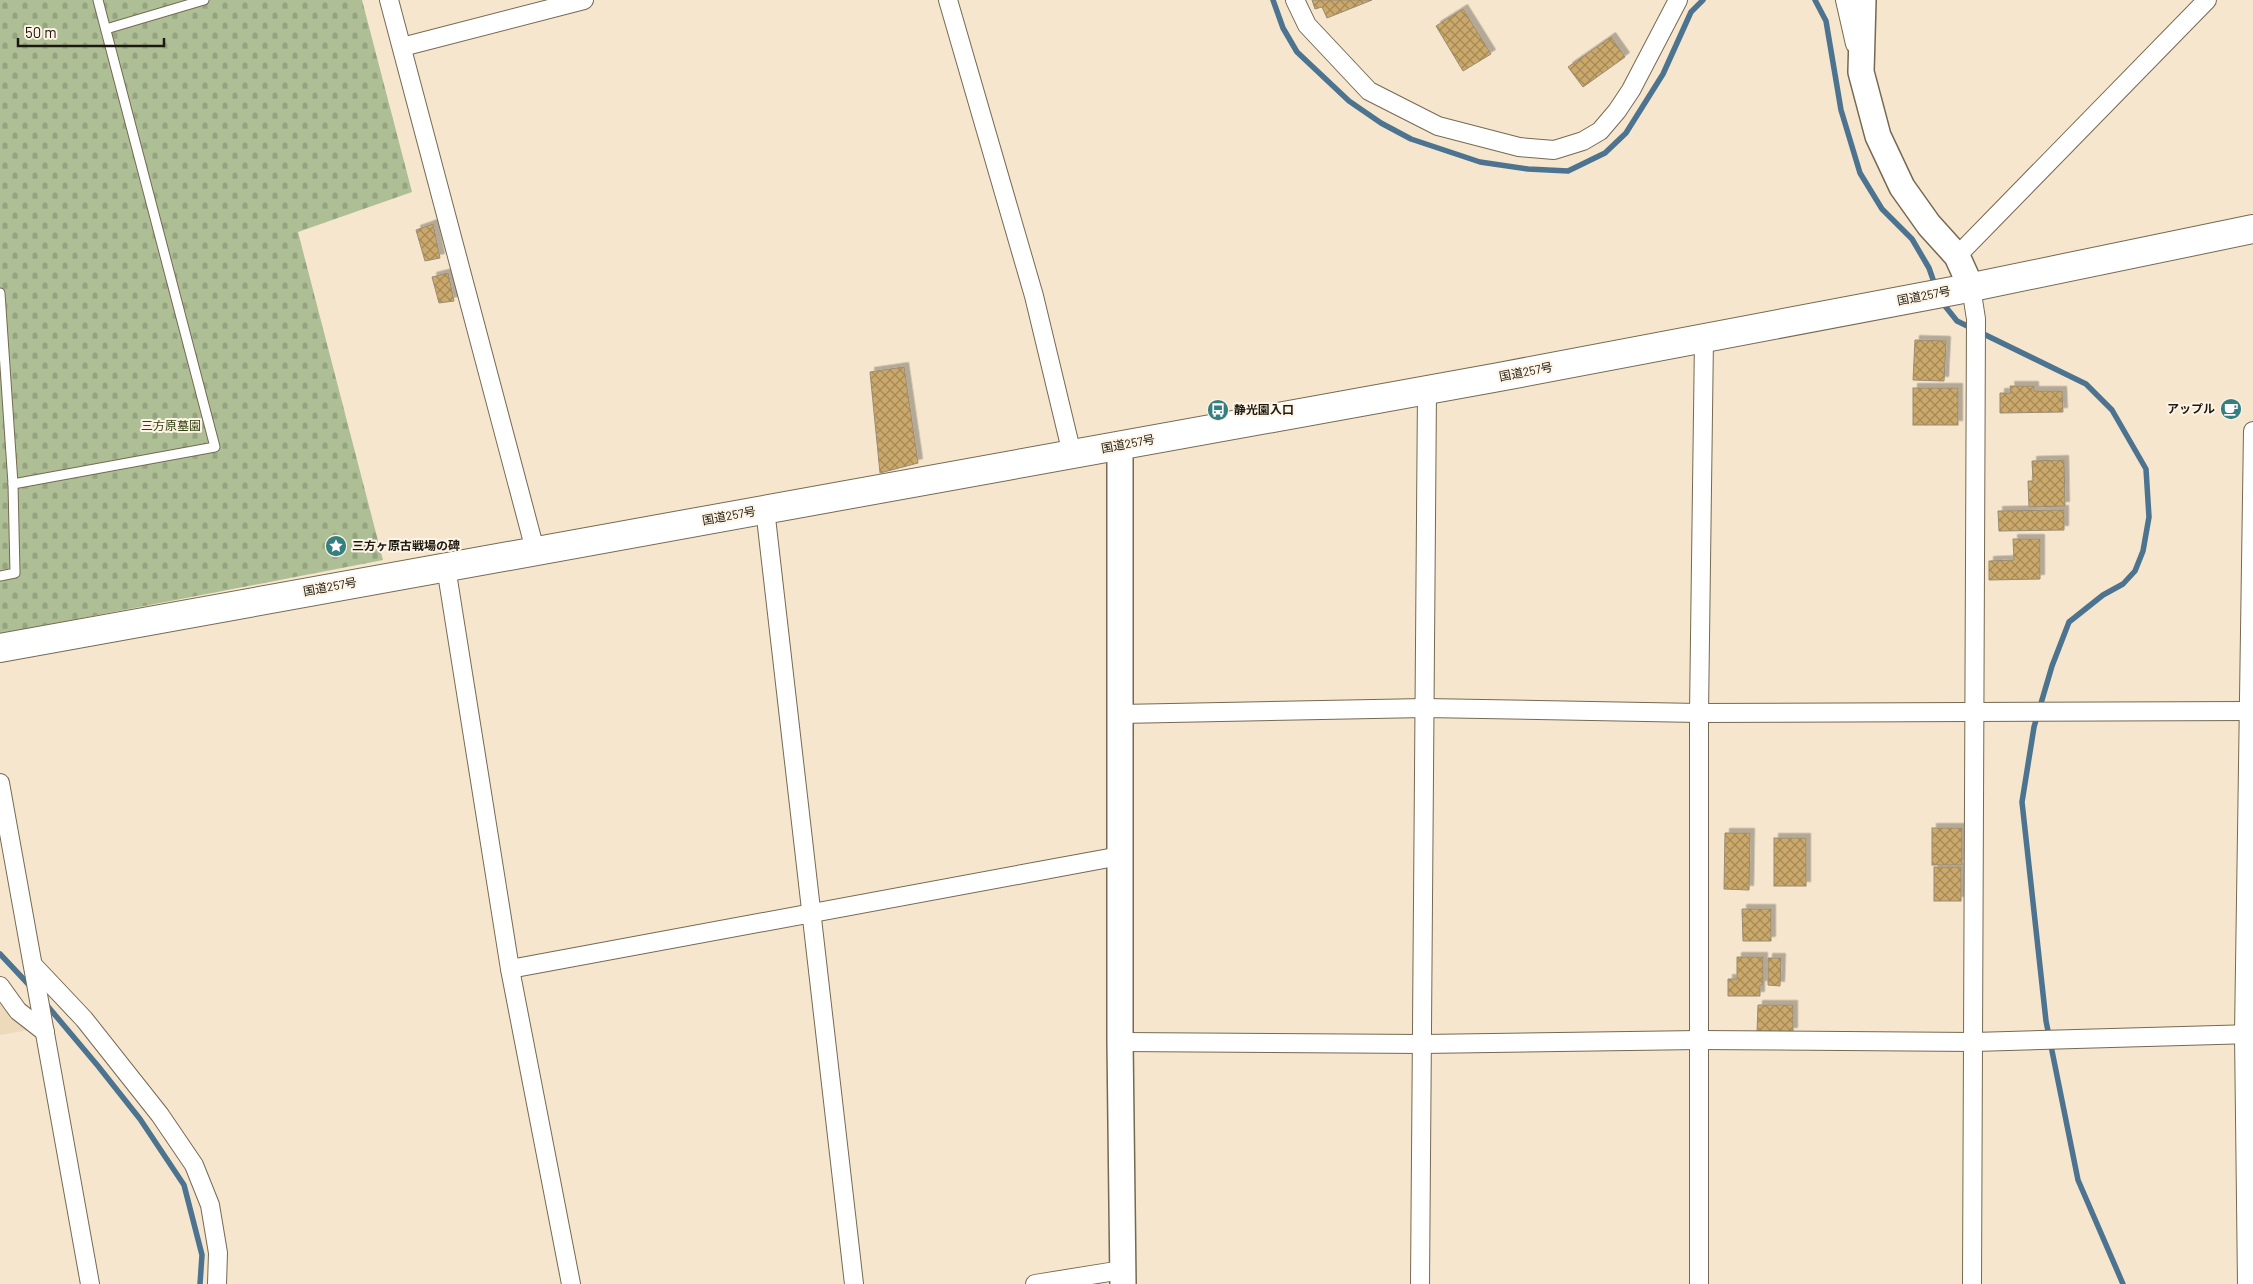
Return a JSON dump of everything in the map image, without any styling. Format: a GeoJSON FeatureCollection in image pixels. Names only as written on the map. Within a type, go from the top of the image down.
{"type":"FeatureCollection","features":[{"type":"Feature","properties":{"kind":"highway","name":"国道257号"},"geometry":{"type":"LineString","coordinates":[[0,648],[1427,390],[1931,295],[2253,229]]}},
{"type":"Feature","properties":{"kind":"street"},"geometry":{"type":"LineString","coordinates":[[389,0],[535,550]]}},
{"type":"Feature","properties":{"kind":"street"},"geometry":{"type":"LineString","coordinates":[[402,47],[584,0]]}},
{"type":"Feature","properties":{"kind":"street"},"geometry":{"type":"LineString","coordinates":[[948,0],[1034,296],[1072,454]]}},
{"type":"Feature","properties":{"kind":"street"},"geometry":{"type":"LineString","coordinates":[[1295,0],[1307,25],[1369,91],[1438,126],[1519,147],[1554,150],[1583,141],[1600,131],[1617,111],[1631,90],[1678,0]]}},
{"type":"Feature","properties":{"kind":"street"},"geometry":{"type":"LineString","coordinates":[[1845,0],[1878,136],[1902,188],[1929,225],[1957,256],[1964,288],[1976,318],[1972,1284]]}},
{"type":"Feature","properties":{"kind":"street"},"geometry":{"type":"LineString","coordinates":[[1861,72],[1863,0]]}},
{"type":"Feature","properties":{"kind":"street"},"geometry":{"type":"LineString","coordinates":[[1957,256],[2204,1]]}},
{"type":"Feature","properties":{"kind":"street"},"geometry":{"type":"LineString","coordinates":[[1698,1284],[1699,713],[1704,338]]}},
{"type":"Feature","properties":{"kind":"street"},"geometry":{"type":"LineString","coordinates":[[1420,1284],[1427,390]]}},
{"type":"Feature","properties":{"kind":"street"},"geometry":{"type":"LineString","coordinates":[[2247,1284],[2253,431]]}},
{"type":"Feature","properties":{"kind":"street"},"geometry":{"type":"LineString","coordinates":[[1035,1284],[1122,1277],[1120,445]]}},
{"type":"Feature","properties":{"kind":"street"},"geometry":{"type":"LineString","coordinates":[[765,509],[854,1284]]}},
{"type":"Feature","properties":{"kind":"street"},"geometry":{"type":"LineString","coordinates":[[446,567],[510,969],[571,1284]]}},
{"type":"Feature","properties":{"kind":"street"},"geometry":{"type":"LineString","coordinates":[[1120,714],[1425,708],[1699,713],[2252,710]]}},
{"type":"Feature","properties":{"kind":"street"},"geometry":{"type":"LineString","coordinates":[[0,783],[90,1284]]}},
{"type":"Feature","properties":{"kind":"street"},"geometry":{"type":"LineString","coordinates":[[510,969],[1120,856]]}},
{"type":"Feature","properties":{"kind":"street"},"geometry":{"type":"LineString","coordinates":[[34,971],[84,1019],[160,1115],[194,1165],[210,1205],[218,1253],[217,1284]]}},
{"type":"Feature","properties":{"kind":"street"},"geometry":{"type":"LineString","coordinates":[[0,986],[18,1011],[45,1032]]}},
{"type":"Feature","properties":{"kind":"street"},"geometry":{"type":"LineString","coordinates":[[1120,1042],[1423,1044],[1699,1040],[1974,1042],[2249,1034]]}},
{"type":"Feature","properties":{"kind":"lane"},"geometry":{"type":"LineString","coordinates":[[13,484],[215,447],[98,0]]}},
{"type":"Feature","properties":{"kind":"lane"},"geometry":{"type":"LineString","coordinates":[[106,29],[204,0]]}},
{"type":"Feature","properties":{"kind":"lane"},"geometry":{"type":"LineString","coordinates":[[0,293],[13,484],[15,574],[0,576]]}},
{"type":"Feature","properties":{"kind":"shaded area"},"geometry":{"type":"Polygon","coordinates":[[[0,998],[29,1030],[0,1035],[0,998]]]}},
{"type":"Feature","properties":{"kind":"green space","name":"三方原墓園"},"geometry":{"type":"Polygon","coordinates":[[[0,0],[362,0],[412,192],[298,232],[383,560],[0,634],[0,0]]]}},
{"type":"Feature","properties":{"kind":"building"},"geometry":{"type":"Polygon","coordinates":[[[1312,0],[1372,0],[1327,18],[1322,7],[1315,9],[1312,0]]]}},
{"type":"Feature","properties":{"kind":"building"},"geometry":{"type":"Polygon","coordinates":[[[1463,9],[1491,54],[1463,71],[1436,26],[1463,9]]]}},
{"type":"Feature","properties":{"kind":"building"},"geometry":{"type":"Polygon","coordinates":[[[1611,37],[1625,57],[1583,87],[1568,67],[1611,37]]]}},
{"type":"Feature","properties":{"kind":"building"},"geometry":{"type":"Polygon","coordinates":[[[433,224],[440,258],[425,261],[416,230],[433,224]]]}},
{"type":"Feature","properties":{"kind":"building"},"geometry":{"type":"Polygon","coordinates":[[[448,273],[454,301],[439,303],[432,277],[448,273]]]}},
{"type":"Feature","properties":{"kind":"building"},"geometry":{"type":"Polygon","coordinates":[[[1915,340],[1946,341],[1944,381],[1913,380],[1915,340]]]}},
{"type":"Feature","properties":{"kind":"building"},"geometry":{"type":"Polygon","coordinates":[[[904,367],[918,463],[880,473],[870,372],[904,367]]]}},
{"type":"Feature","properties":{"kind":"building"},"geometry":{"type":"Polygon","coordinates":[[[2010,386],[2034,386],[2034,391],[2062,391],[2063,412],[2000,413],[2000,393],[2011,393],[2010,386]]]}},
{"type":"Feature","properties":{"kind":"building"},"geometry":{"type":"Polygon","coordinates":[[[1913,388],[1958,388],[1958,425],[1913,425],[1913,388]]]}},
{"type":"Feature","properties":{"kind":"building"},"geometry":{"type":"Polygon","coordinates":[[[2064,460],[2065,506],[2029,507],[2028,481],[2033,481],[2032,461],[2064,460]]]}},
{"type":"Feature","properties":{"kind":"building"},"geometry":{"type":"Polygon","coordinates":[[[2064,510],[2064,530],[1999,531],[1998,511],[2064,510]]]}},
{"type":"Feature","properties":{"kind":"building"},"geometry":{"type":"Polygon","coordinates":[[[2013,539],[2040,539],[2040,579],[1989,580],[1989,561],[2014,560],[2013,539]]]}},
{"type":"Feature","properties":{"kind":"building"},"geometry":{"type":"Polygon","coordinates":[[[1932,828],[1962,828],[1962,865],[1932,865],[1932,828]]]}},
{"type":"Feature","properties":{"kind":"building"},"geometry":{"type":"Polygon","coordinates":[[[1725,833],[1750,833],[1749,890],[1724,889],[1725,833]]]}},
{"type":"Feature","properties":{"kind":"building"},"geometry":{"type":"Polygon","coordinates":[[[1774,838],[1806,838],[1806,886],[1774,886],[1774,838]]]}},
{"type":"Feature","properties":{"kind":"building"},"geometry":{"type":"Polygon","coordinates":[[[1934,867],[1961,867],[1961,901],[1934,901],[1934,867]]]}},
{"type":"Feature","properties":{"kind":"building"},"geometry":{"type":"Polygon","coordinates":[[[1742,909],[1771,909],[1771,941],[1743,941],[1742,909]]]}},
{"type":"Feature","properties":{"kind":"building"},"geometry":{"type":"Polygon","coordinates":[[[1737,957],[1763,957],[1763,985],[1760,985],[1760,996],[1728,996],[1728,979],[1737,979],[1737,957]]]}},
{"type":"Feature","properties":{"kind":"building"},"geometry":{"type":"Polygon","coordinates":[[[1768,958],[1781,958],[1780,986],[1768,985],[1768,958]]]}},
{"type":"Feature","properties":{"kind":"building"},"geometry":{"type":"Polygon","coordinates":[[[1758,1005],[1793,1005],[1793,1032],[1757,1032],[1758,1005]]]}},
{"type":"Feature","properties":{"kind":"waterway"},"geometry":{"type":"LineString","coordinates":[[1273,0],[1283,28],[1297,52],[1349,101],[1381,123],[1411,139],[1480,162],[1528,169],[1568,171],[1605,153],[1626,133],[1663,74],[1691,12],[1703,0]]}},
{"type":"Feature","properties":{"kind":"waterway"},"geometry":{"type":"LineString","coordinates":[[1815,0],[1826,21],[1841,110],[1860,173],[1882,209],[1912,239],[1929,268],[1936,288]]}},
{"type":"Feature","properties":{"kind":"waterway"},"geometry":{"type":"LineString","coordinates":[[1941,301],[1957,321],[2086,384],[2112,410],[2146,469],[2149,517],[2143,551],[2135,571],[2123,584],[2103,595],[2069,622],[2052,666],[2034,727],[2022,802],[2046,1021],[2078,1180],[2123,1284]]}},
{"type":"Feature","properties":{"kind":"waterway"},"geometry":{"type":"LineString","coordinates":[[0,954],[31,987]]}},
{"type":"Feature","properties":{"kind":"waterway"},"geometry":{"type":"LineString","coordinates":[[45,1003],[140,1119],[184,1185],[202,1255],[200,1284]]}},
{"type":"Feature","properties":{"kind":"place","name":"アップル"},"geometry":{"type":"Point","coordinates":[2231,409]}},
{"type":"Feature","properties":{"kind":"place","name":"静光園入口"},"geometry":{"type":"Point","coordinates":[1218,410]}},
{"type":"Feature","properties":{"kind":"place","name":"三方ヶ原古戦場の碑"},"geometry":{"type":"Point","coordinates":[336,546]}}]}
